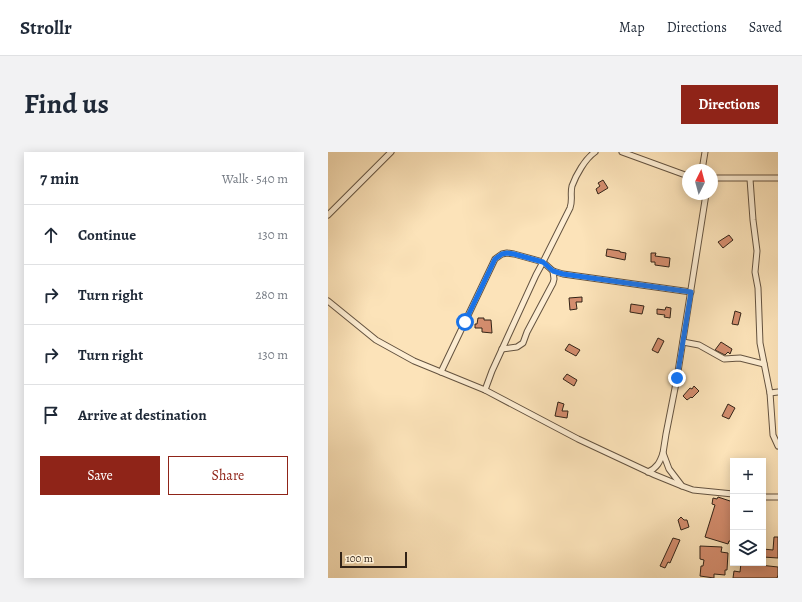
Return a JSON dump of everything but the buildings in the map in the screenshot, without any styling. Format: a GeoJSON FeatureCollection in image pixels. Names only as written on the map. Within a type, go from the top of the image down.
{"type":"FeatureCollection","features":[{"type":"Feature","properties":{"kind":"street"},"geometry":{"type":"LineString","coordinates":[[328,215],[392,152]]}},
{"type":"Feature","properties":{"kind":"street"},"geometry":{"type":"LineString","coordinates":[[485,390],[536,275],[572,202],[572,187],[581,169],[595,152]]}},
{"type":"Feature","properties":{"kind":"street"},"geometry":{"type":"LineString","coordinates":[[622,152],[682,174]]}},
{"type":"Feature","properties":{"kind":"street"},"geometry":{"type":"LineString","coordinates":[[703,164],[705,152]]}},
{"type":"Feature","properties":{"kind":"street"},"geometry":{"type":"LineString","coordinates":[[718,178],[778,178]]}},
{"type":"Feature","properties":{"kind":"street"},"geometry":{"type":"LineString","coordinates":[[750,179],[756,251],[755,272],[758,288],[760,343],[770,393],[773,435],[778,446]]}},
{"type":"Feature","properties":{"kind":"street"},"geometry":{"type":"LineString","coordinates":[[648,472],[655,469],[660,462],[663,453],[691,292],[705,200]]}},
{"type":"Feature","properties":{"kind":"street"},"geometry":{"type":"LineString","coordinates":[[441,372],[495,259],[498,256],[507,253],[543,262],[553,271],[563,274],[691,292]]}},
{"type":"Feature","properties":{"kind":"street"},"geometry":{"type":"LineString","coordinates":[[553,271],[554,279]]}},
{"type":"Feature","properties":{"kind":"street"},"geometry":{"type":"LineString","coordinates":[[502,349],[517,347],[523,343],[554,279],[563,274]]}},
{"type":"Feature","properties":{"kind":"street"},"geometry":{"type":"LineString","coordinates":[[328,301],[376,340],[414,361],[485,390],[648,472],[693,490],[730,494]]}},
{"type":"Feature","properties":{"kind":"street"},"geometry":{"type":"LineString","coordinates":[[682,342],[699,345],[724,360],[740,358],[764,364]]}},
{"type":"Feature","properties":{"kind":"street"},"geometry":{"type":"LineString","coordinates":[[770,393],[778,392]]}},
{"type":"Feature","properties":{"kind":"street"},"geometry":{"type":"LineString","coordinates":[[663,453],[669,469],[682,486]]}},
{"type":"Feature","properties":{"kind":"street"},"geometry":{"type":"LineString","coordinates":[[766,496],[778,497]]}},
{"type":"Feature","properties":{"kind":"route"},"geometry":{"type":"LineString","coordinates":[[465,322],[495,259],[498,256],[507,253],[543,262],[553,271],[563,274],[691,292],[677,378]]}}]}
